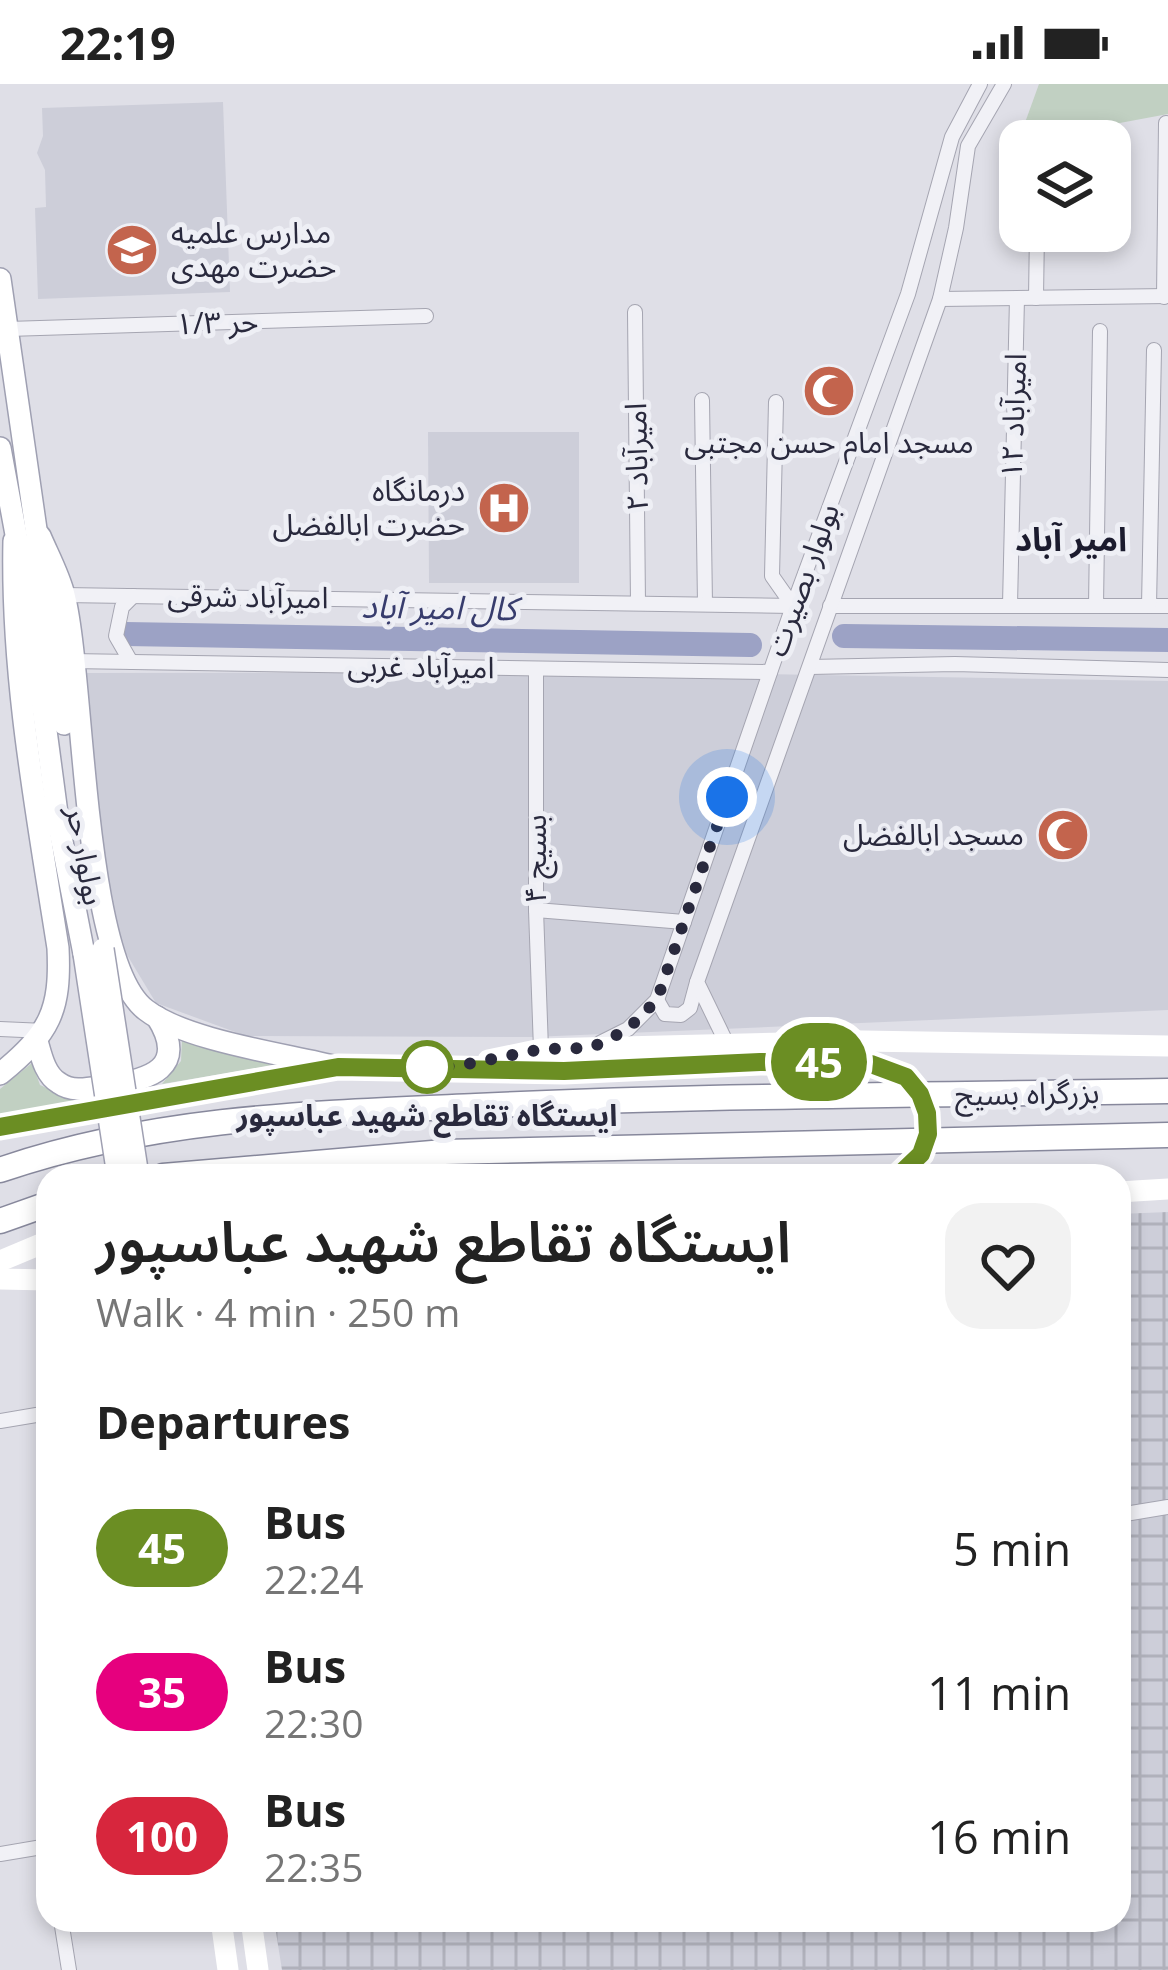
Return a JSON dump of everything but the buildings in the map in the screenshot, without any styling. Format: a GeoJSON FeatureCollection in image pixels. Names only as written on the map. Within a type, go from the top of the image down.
{"type":"FeatureCollection","features":[{"type":"Feature","properties":{"kind":"highway","name":"بزرگراه بسیج"},"geometry":{"type":"LineString","coordinates":[[0,1170],[159,1129],[294,1114],[581,1101],[1168,1091]]}},
{"type":"Feature","properties":{"kind":"highway","name":"بزرگراه بسیج"},"geometry":{"type":"LineString","coordinates":[[298,1164],[444,1151],[1168,1135]]}},
{"type":"Feature","properties":{"kind":"highway"},"geometry":{"type":"LineString","coordinates":[[0,1220],[36,1208]]}},
{"type":"Feature","properties":{"kind":"main road"},"geometry":{"type":"LineString","coordinates":[[0,279],[40,536],[64,595],[109,937],[124,984],[143,1009],[182,1030],[338,1067]]}},
{"type":"Feature","properties":{"kind":"main road"},"geometry":{"type":"LineString","coordinates":[[0,448],[14,541],[18,663],[60,992],[41,1036],[0,1074]]}},
{"type":"Feature","properties":{"kind":"main road","name":"بولوار حر"},"geometry":{"type":"LineString","coordinates":[[40,536],[117,1164]]}},
{"type":"Feature","properties":{"kind":"main road","name":"بولوار حر"},"geometry":{"type":"LineString","coordinates":[[14,541],[29,610],[58,821],[93,952],[136,1164]]}},
{"type":"Feature","properties":{"kind":"main road"},"geometry":{"type":"LineString","coordinates":[[41,1036],[52,1078],[59,1084],[85,1089],[133,1082],[149,1078],[167,1058],[170,1037],[157,1017]]}},
{"type":"Feature","properties":{"kind":"main road"},"geometry":{"type":"LineString","coordinates":[[458,1066],[542,1049],[862,1041],[1168,1046]]}},
{"type":"Feature","properties":{"kind":"main road"},"geometry":{"type":"LineString","coordinates":[[0,1127],[338,1067],[564,1071],[760,1062],[871,1064],[906,1077],[920,1094],[928,1134],[921,1154],[911,1164]]}},
{"type":"Feature","properties":{"kind":"main road"},"geometry":{"type":"LineString","coordinates":[[1131,1192],[1168,1190]]}},
{"type":"Feature","properties":{"kind":"main road"},"geometry":{"type":"LineString","coordinates":[[0,1261],[36,1246]]}},
{"type":"Feature","properties":{"kind":"main road"},"geometry":{"type":"LineString","coordinates":[[0,1279],[36,1280]]}},
{"type":"Feature","properties":{"kind":"main road"},"geometry":{"type":"LineString","coordinates":[[222,1932],[228,1970]]}},
{"type":"Feature","properties":{"kind":"main road"},"geometry":{"type":"LineString","coordinates":[[252,1932],[258,1970]]}},
{"type":"Feature","properties":{"kind":"street","name":"بولوار بصیرت"},"geometry":{"type":"LineString","coordinates":[[657,1000],[921,250],[952,137],[980,84]]}},
{"type":"Feature","properties":{"kind":"street","name":"بولوار بصیرت"},"geometry":{"type":"LineString","coordinates":[[698,982],[940,298],[968,146],[1004,84]]}},
{"type":"Feature","properties":{"kind":"street"},"geometry":{"type":"LineString","coordinates":[[940,298],[1166,296],[1166,123]]}},
{"type":"Feature","properties":{"kind":"street"},"geometry":{"type":"LineString","coordinates":[[1036,252],[1036,298]]}},
{"type":"Feature","properties":{"kind":"street","name":"امیرآباد ۱۲"},"geometry":{"type":"LineString","coordinates":[[1010,605],[1017,298]]}},
{"type":"Feature","properties":{"kind":"street","name":"امیرآباد ۲"},"geometry":{"type":"LineString","coordinates":[[635,312],[638,603]]}},
{"type":"Feature","properties":{"kind":"street","name":"حر ۱/۳"},"geometry":{"type":"LineString","coordinates":[[8,329],[426,316]]}},
{"type":"Feature","properties":{"kind":"street"},"geometry":{"type":"LineString","coordinates":[[1096,606],[1100,332]]}},
{"type":"Feature","properties":{"kind":"street"},"geometry":{"type":"LineString","coordinates":[[1148,606],[1154,350]]}},
{"type":"Feature","properties":{"kind":"street"},"geometry":{"type":"LineString","coordinates":[[877,377],[909,387]]}},
{"type":"Feature","properties":{"kind":"street"},"geometry":{"type":"LineString","coordinates":[[701,400],[705,604]]}},
{"type":"Feature","properties":{"kind":"street"},"geometry":{"type":"LineString","coordinates":[[776,402],[772,576],[793,605]]}},
{"type":"Feature","properties":{"kind":"street","name":"امیرآباد شرقی"},"geometry":{"type":"LineString","coordinates":[[64,595],[793,605]]}},
{"type":"Feature","properties":{"kind":"street"},"geometry":{"type":"LineString","coordinates":[[131,662],[116,636],[116,621],[133,596]]}},
{"type":"Feature","properties":{"kind":"street"},"geometry":{"type":"LineString","coordinates":[[830,605],[1168,606]]}},
{"type":"Feature","properties":{"kind":"street","name":"امیرآباد غربی"},"geometry":{"type":"LineString","coordinates":[[71,662],[770,672]]}},
{"type":"Feature","properties":{"kind":"street"},"geometry":{"type":"LineString","coordinates":[[810,668],[956,664],[1168,670]]}},
{"type":"Feature","properties":{"kind":"street","name":"بسیج ۴"},"geometry":{"type":"LineString","coordinates":[[536,668],[536,910],[542,1049]]}},
{"type":"Feature","properties":{"kind":"street"},"geometry":{"type":"LineString","coordinates":[[536,910],[684,922]]}},
{"type":"Feature","properties":{"kind":"street"},"geometry":{"type":"LineString","coordinates":[[591,1048],[628,1029],[657,1000],[665,1014],[681,1016],[690,1008],[698,982]]}},
{"type":"Feature","properties":{"kind":"street"},"geometry":{"type":"LineString","coordinates":[[698,982],[727,1044]]}},
{"type":"Feature","properties":{"kind":"street"},"geometry":{"type":"LineString","coordinates":[[0,1029],[41,1036]]}},
{"type":"Feature","properties":{"kind":"street"},"geometry":{"type":"LineString","coordinates":[[0,1420],[36,1415]]}},
{"type":"Feature","properties":{"kind":"street"},"geometry":{"type":"LineString","coordinates":[[1131,1513],[1168,1507]]}},
{"type":"Feature","properties":{"kind":"street"},"geometry":{"type":"LineString","coordinates":[[0,1854],[36,1848]]}},
{"type":"Feature","properties":{"kind":"street"},"geometry":{"type":"LineString","coordinates":[[64,1932],[69,1970]]}},
{"type":"Feature","properties":{"kind":"shaded area"},"geometry":{"type":"Polygon","coordinates":[[[223,102],[230,292],[38,299],[35,208],[46,207],[45,170],[37,153],[43,136],[42,108],[223,102]]]}},
{"type":"Feature","properties":{"kind":"shaded area","name":"درمانگاه حضرت ابالفضل"},"geometry":{"type":"Polygon","coordinates":[[[428,432],[579,432],[579,583],[429,583],[428,432]]]}},
{"type":"Feature","properties":{"kind":"shaded area"},"geometry":{"type":"Polygon","coordinates":[[[639,672],[1168,681],[1168,1010],[532,1037],[246,1036],[156,1003],[112,930],[84,673],[639,672]]]}},
{"type":"Feature","properties":{"kind":"shaded area"},"geometry":{"type":"Polygon","coordinates":[[[1168,1212],[1168,1970],[282,1970],[276,1932],[1131,1932],[1131,1214],[1168,1212]]]}},
{"type":"Feature","properties":{"kind":"green space"},"geometry":{"type":"Polygon","coordinates":[[[1039,84],[1168,84],[1168,114],[1131,121],[1026,120],[1039,84]]]}},
{"type":"Feature","properties":{"kind":"green space"},"geometry":{"type":"Polygon","coordinates":[[[182,1039],[275,1065],[162,1084],[181,1061],[182,1039]]]}},
{"type":"Feature","properties":{"kind":"green space"},"geometry":{"type":"Polygon","coordinates":[[[32,1063],[40,1085],[76,1101],[0,1120],[0,1089],[32,1063]]]}},
{"type":"Feature","properties":{"kind":"waterway","name":"کال امیر آباد"},"geometry":{"type":"LineString","coordinates":[[126,634],[750,645]]}},
{"type":"Feature","properties":{"kind":"waterway","name":"کال امیر آباد"},"geometry":{"type":"LineString","coordinates":[[844,636],[1168,640]]}},
{"type":"Feature","properties":{"kind":"bus line","name":"45"},"geometry":{"type":"LineString","coordinates":[[0,1127],[338,1067],[564,1071],[760,1062],[871,1064],[906,1077],[920,1094],[928,1134],[913,1164]]}},
{"type":"Feature","properties":{"kind":"place","name":"مدارس علمیه حضرت مهدی"},"geometry":{"type":"Point","coordinates":[132,250]}},
{"type":"Feature","properties":{"kind":"place","name":"مسجد امام حسن مجتبی"},"geometry":{"type":"Point","coordinates":[829,391]}},
{"type":"Feature","properties":{"kind":"place","name":"درمانگاه حضرت ابالفضل"},"geometry":{"type":"Point","coordinates":[504,508]}},
{"type":"Feature","properties":{"kind":"place","name":"مسجد ابالفضل"},"geometry":{"type":"Point","coordinates":[1063,835]}},
{"type":"Feature","properties":{"kind":"place","name":"ایستگاه تقاطع شهید عباسپور"},"geometry":{"type":"Point","coordinates":[427,1067]}},
{"type":"Feature","properties":{"kind":"district","name":"امیر آباد"},"geometry":{"type":"Point","coordinates":[1071,539]}},
{"type":"Feature","properties":{"kind":"route"},"geometry":{"type":"LineString","coordinates":[[427,1067],[458,1066],[542,1049],[591,1048],[628,1029],[657,1000],[727,797]]}}]}
